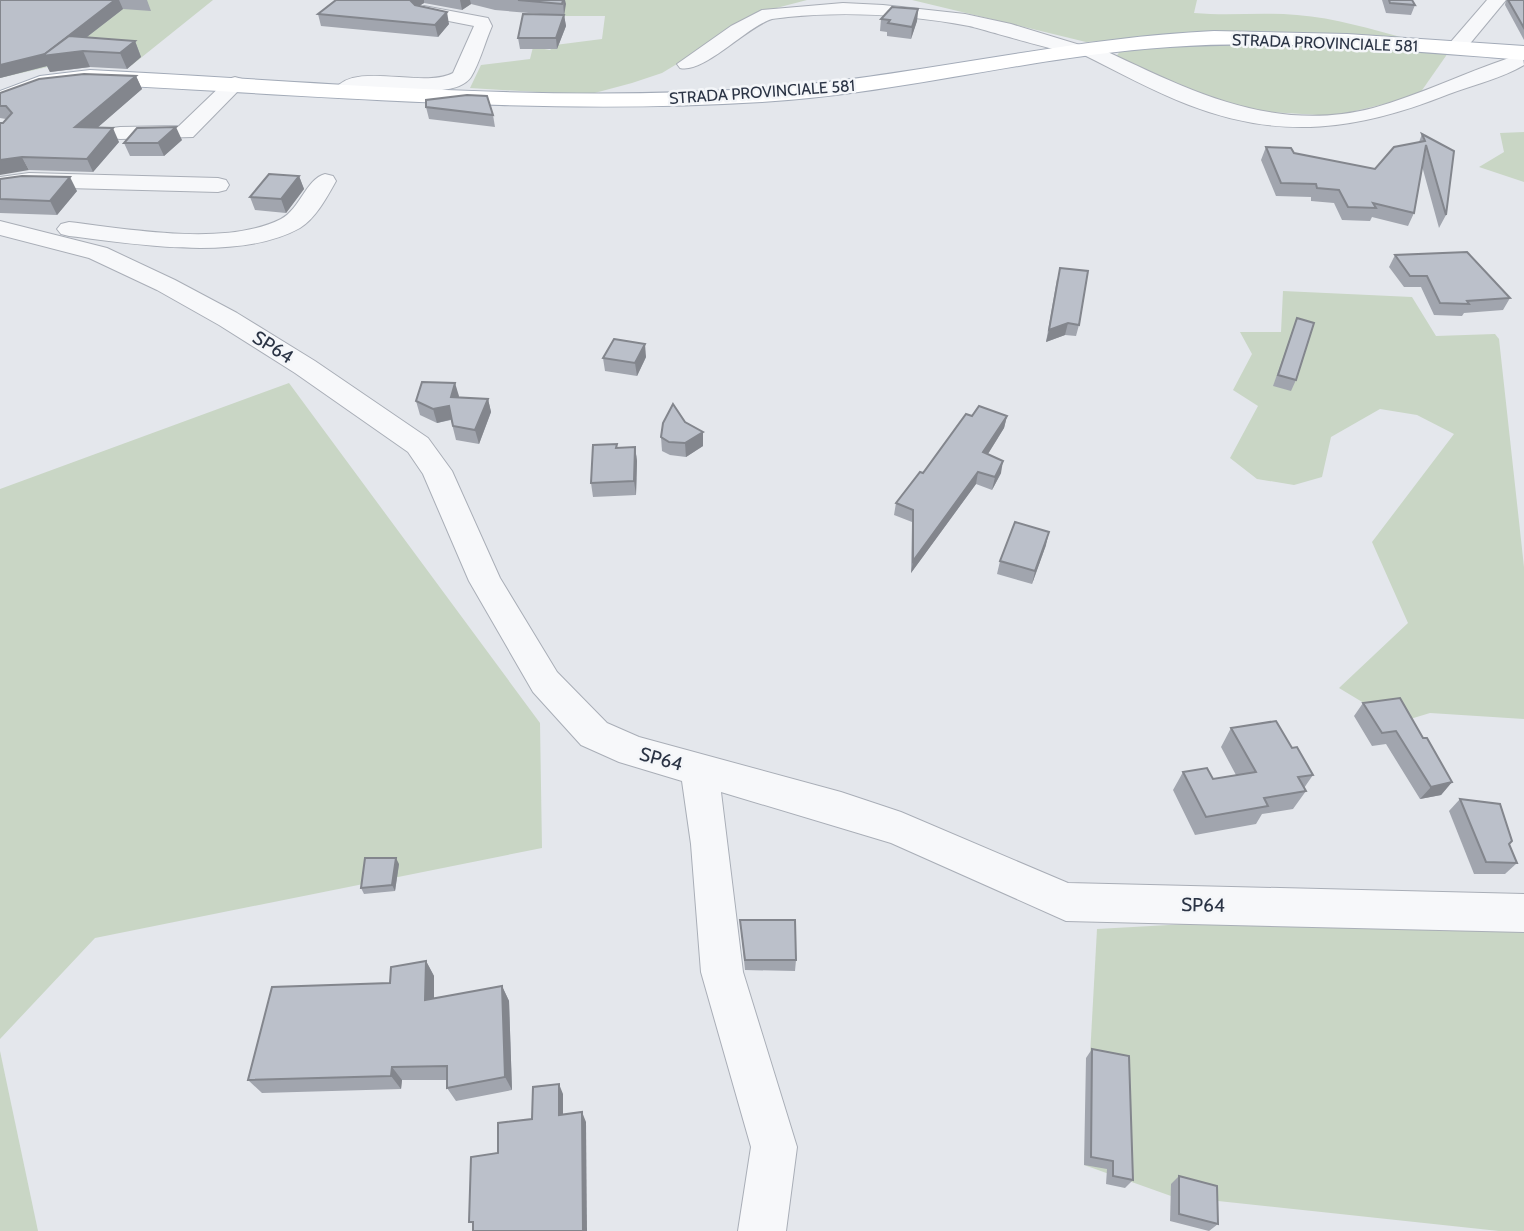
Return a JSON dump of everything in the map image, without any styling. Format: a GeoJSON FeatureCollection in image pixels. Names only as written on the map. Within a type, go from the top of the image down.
{"type":"FeatureCollection","features":[{"type":"Feature","properties":{"kind":"main road","name":"STRADA PROVINCIALE 581"},"geometry":{"type":"LineString","coordinates":[[0,99],[40,83],[68,79],[235,83],[543,99],[758,95],[824,91],[1081,49],[1171,40],[1360,41],[1456,48],[1520,58]]}},
{"type":"Feature","properties":{"kind":"street"},"geometry":{"type":"LineString","coordinates":[[1456,48],[1497,0]]}},
{"type":"Feature","properties":{"kind":"street"},"geometry":{"type":"LineString","coordinates":[[687,64],[766,15],[791,6],[847,1],[931,7],[1081,49],[1233,112],[1311,120],[1339,120],[1380,112],[1520,58]]}},
{"type":"Feature","properties":{"kind":"street"},"geometry":{"type":"LineString","coordinates":[[345,89],[369,81],[438,84],[456,80],[461,76],[483,26],[481,22],[424,11]]}},
{"type":"Feature","properties":{"kind":"street"},"geometry":{"type":"LineString","coordinates":[[120,133],[185,132],[235,83]]}},
{"type":"Feature","properties":{"kind":"street"},"geometry":{"type":"LineString","coordinates":[[1191,96],[1194,106],[1260,128],[1272,142]]}},
{"type":"Feature","properties":{"kind":"street"},"geometry":{"type":"LineString","coordinates":[[0,184],[29,180],[218,185]]}},
{"type":"Feature","properties":{"kind":"street"},"geometry":{"type":"LineString","coordinates":[[0,228],[45,226],[161,237],[249,236],[280,229],[294,221],[325,181]]}},
{"type":"Feature","properties":{"kind":"street","name":"SP64"},"geometry":{"type":"LineString","coordinates":[[0,228],[98,253],[166,285],[295,360],[418,445],[437,471],[485,581],[545,682],[594,734],[632,751],[841,808],[901,829],[1066,902],[1524,913]]}},
{"type":"Feature","properties":{"kind":"street"},"geometry":{"type":"LineString","coordinates":[[699,769],[710,844],[722,972],[774,1147],[762,1231]]}},
{"type":"Feature","properties":{"kind":"green space"},"geometry":{"type":"Polygon","coordinates":[[[0,0],[213,0],[132,65],[69,62],[0,78],[0,0]]]}},
{"type":"Feature","properties":{"kind":"green space"},"geometry":{"type":"Polygon","coordinates":[[[540,0],[807,0],[765,11],[662,73],[587,95],[470,88],[481,65],[530,59],[533,47],[550,50],[555,45],[602,39],[605,16],[549,16],[551,9],[540,0]]]}},
{"type":"Feature","properties":{"kind":"green space"},"geometry":{"type":"Polygon","coordinates":[[[912,0],[1197,0],[1194,13],[1311,16],[1408,39],[1257,32],[1086,42],[912,0]]]}},
{"type":"Feature","properties":{"kind":"green space"},"geometry":{"type":"Polygon","coordinates":[[[1223,43],[1332,43],[1448,53],[1418,96],[1334,116],[1252,111],[1210,100],[1116,57],[1120,51],[1223,43]]]}},
{"type":"Feature","properties":{"kind":"green space"},"geometry":{"type":"Polygon","coordinates":[[[1524,132],[1524,182],[1479,167],[1504,152],[1500,133],[1524,132]]]}},
{"type":"Feature","properties":{"kind":"green space"},"geometry":{"type":"Polygon","coordinates":[[[1283,291],[1412,297],[1436,336],[1495,334],[1499,339],[1524,567],[1524,719],[1430,713],[1397,723],[1339,688],[1408,623],[1372,542],[1454,434],[1417,415],[1380,409],[1331,437],[1322,477],[1294,485],[1257,479],[1230,458],[1258,406],[1233,390],[1252,354],[1240,332],[1281,332],[1283,291]]]}},
{"type":"Feature","properties":{"kind":"green space"},"geometry":{"type":"Polygon","coordinates":[[[289,383],[540,723],[542,848],[95,938],[0,1039],[0,489],[289,383]]]}},
{"type":"Feature","properties":{"kind":"green space"},"geometry":{"type":"Polygon","coordinates":[[[1422,911],[1524,916],[1524,1231],[1499,1231],[1171,1196],[1084,1165],[1097,929],[1422,911]]]}},
{"type":"Feature","properties":{"kind":"green space"},"geometry":{"type":"Polygon","coordinates":[[[0,1051],[38,1231],[0,1231],[0,1051]]]}},
{"type":"Feature","properties":{"kind":"building"},"geometry":{"type":"Polygon","coordinates":[[[0,0],[115,0],[45,54],[0,65],[0,0]]]}},
{"type":"Feature","properties":{"kind":"building"},"geometry":{"type":"Polygon","coordinates":[[[336,0],[410,0],[415,5],[447,12],[435,25],[318,14],[336,0]]]}},
{"type":"Feature","properties":{"kind":"building"},"geometry":{"type":"Polygon","coordinates":[[[518,0],[563,0],[562,4],[518,0]]]}},
{"type":"Feature","properties":{"kind":"building"},"geometry":{"type":"Polygon","coordinates":[[[1389,0],[1412,0],[1415,5],[1390,3],[1389,0]]]}},
{"type":"Feature","properties":{"kind":"building"},"geometry":{"type":"Polygon","coordinates":[[[1508,0],[1524,0],[1524,28],[1508,0]]]}},
{"type":"Feature","properties":{"kind":"building"},"geometry":{"type":"Polygon","coordinates":[[[892,7],[918,9],[912,27],[888,23],[890,20],[881,19],[892,7]]]}},
{"type":"Feature","properties":{"kind":"building"},"geometry":{"type":"Polygon","coordinates":[[[523,14],[564,15],[556,38],[518,38],[523,14]]]}},
{"type":"Feature","properties":{"kind":"building"},"geometry":{"type":"Polygon","coordinates":[[[69,36],[135,41],[120,53],[83,51],[42,56],[69,36]]]}},
{"type":"Feature","properties":{"kind":"building"},"geometry":{"type":"Polygon","coordinates":[[[84,74],[136,76],[75,127],[113,128],[87,159],[22,157],[0,160],[0,123],[12,113],[6,106],[0,106],[0,93],[39,79],[84,74]]]}},
{"type":"Feature","properties":{"kind":"building"},"geometry":{"type":"Polygon","coordinates":[[[467,95],[487,96],[493,115],[426,107],[426,100],[467,95]]]}},
{"type":"Feature","properties":{"kind":"building"},"geometry":{"type":"Polygon","coordinates":[[[176,127],[158,143],[124,143],[137,128],[176,127]]]}},
{"type":"Feature","properties":{"kind":"building"},"geometry":{"type":"Polygon","coordinates":[[[1422,134],[1454,151],[1446,215],[1426,145],[1414,213],[1373,203],[1376,208],[1348,207],[1339,190],[1317,188],[1316,184],[1281,183],[1266,147],[1291,148],[1294,153],[1375,169],[1394,147],[1425,141],[1422,134]]]}},
{"type":"Feature","properties":{"kind":"building"},"geometry":{"type":"Polygon","coordinates":[[[269,174],[299,176],[281,199],[250,197],[269,174]]]}},
{"type":"Feature","properties":{"kind":"building"},"geometry":{"type":"Polygon","coordinates":[[[22,176],[70,177],[50,201],[0,199],[0,179],[22,176]]]}},
{"type":"Feature","properties":{"kind":"building"},"geometry":{"type":"Polygon","coordinates":[[[1467,252],[1510,298],[1467,301],[1469,304],[1440,303],[1427,276],[1410,276],[1395,255],[1467,252]]]}},
{"type":"Feature","properties":{"kind":"building"},"geometry":{"type":"Polygon","coordinates":[[[1060,268],[1088,271],[1079,325],[1068,323],[1049,330],[1060,268]]]}},
{"type":"Feature","properties":{"kind":"building"},"geometry":{"type":"Polygon","coordinates":[[[1297,318],[1314,323],[1296,380],[1278,375],[1297,318]]]}},
{"type":"Feature","properties":{"kind":"building"},"geometry":{"type":"Polygon","coordinates":[[[614,339],[645,344],[635,363],[603,358],[614,339]]]}},
{"type":"Feature","properties":{"kind":"building"},"geometry":{"type":"Polygon","coordinates":[[[422,382],[455,383],[451,397],[488,399],[475,430],[453,426],[449,406],[433,409],[416,401],[422,382]]]}},
{"type":"Feature","properties":{"kind":"building"},"geometry":{"type":"Polygon","coordinates":[[[673,404],[685,422],[703,432],[685,443],[669,442],[661,437],[663,423],[673,404]]]}},
{"type":"Feature","properties":{"kind":"building"},"geometry":{"type":"Polygon","coordinates":[[[979,406],[1007,416],[983,452],[1003,461],[995,477],[978,472],[913,561],[913,510],[896,503],[920,472],[923,473],[966,414],[972,416],[979,406]]]}},
{"type":"Feature","properties":{"kind":"building"},"geometry":{"type":"Polygon","coordinates":[[[617,444],[616,448],[635,447],[634,481],[591,483],[593,445],[617,444]]]}},
{"type":"Feature","properties":{"kind":"building"},"geometry":{"type":"Polygon","coordinates":[[[1015,522],[1049,532],[1035,571],[1000,561],[1015,522]]]}},
{"type":"Feature","properties":{"kind":"building"},"geometry":{"type":"Polygon","coordinates":[[[1400,698],[1452,782],[1431,787],[1396,731],[1382,733],[1363,703],[1400,698]]]}},
{"type":"Feature","properties":{"kind":"building"},"geometry":{"type":"Polygon","coordinates":[[[1276,721],[1292,748],[1297,747],[1313,775],[1298,777],[1306,791],[1264,798],[1268,806],[1206,817],[1183,772],[1207,768],[1213,779],[1256,772],[1231,728],[1276,721]]]}},
{"type":"Feature","properties":{"kind":"building"},"geometry":{"type":"Polygon","coordinates":[[[1460,799],[1500,804],[1512,841],[1509,844],[1517,863],[1486,862],[1460,799]]]}},
{"type":"Feature","properties":{"kind":"building"},"geometry":{"type":"Polygon","coordinates":[[[365,858],[396,858],[392,885],[361,888],[365,858]]]}},
{"type":"Feature","properties":{"kind":"building"},"geometry":{"type":"Polygon","coordinates":[[[740,920],[795,920],[796,960],[745,960],[740,920]]]}},
{"type":"Feature","properties":{"kind":"building"},"geometry":{"type":"Polygon","coordinates":[[[426,961],[425,1000],[502,986],[505,1077],[447,1088],[447,1066],[392,1067],[391,1076],[248,1080],[272,987],[390,983],[391,967],[426,961]]]}},
{"type":"Feature","properties":{"kind":"building"},"geometry":{"type":"Polygon","coordinates":[[[1092,1049],[1129,1056],[1133,1180],[1113,1176],[1113,1161],[1091,1157],[1092,1049]]]}},
{"type":"Feature","properties":{"kind":"building"},"geometry":{"type":"Polygon","coordinates":[[[559,1084],[559,1115],[582,1112],[583,1231],[473,1231],[473,1222],[469,1222],[471,1157],[498,1153],[498,1123],[532,1119],[533,1087],[559,1084]]]}},
{"type":"Feature","properties":{"kind":"building"},"geometry":{"type":"Polygon","coordinates":[[[1179,1176],[1217,1186],[1218,1224],[1179,1214],[1179,1176]]]}}]}
